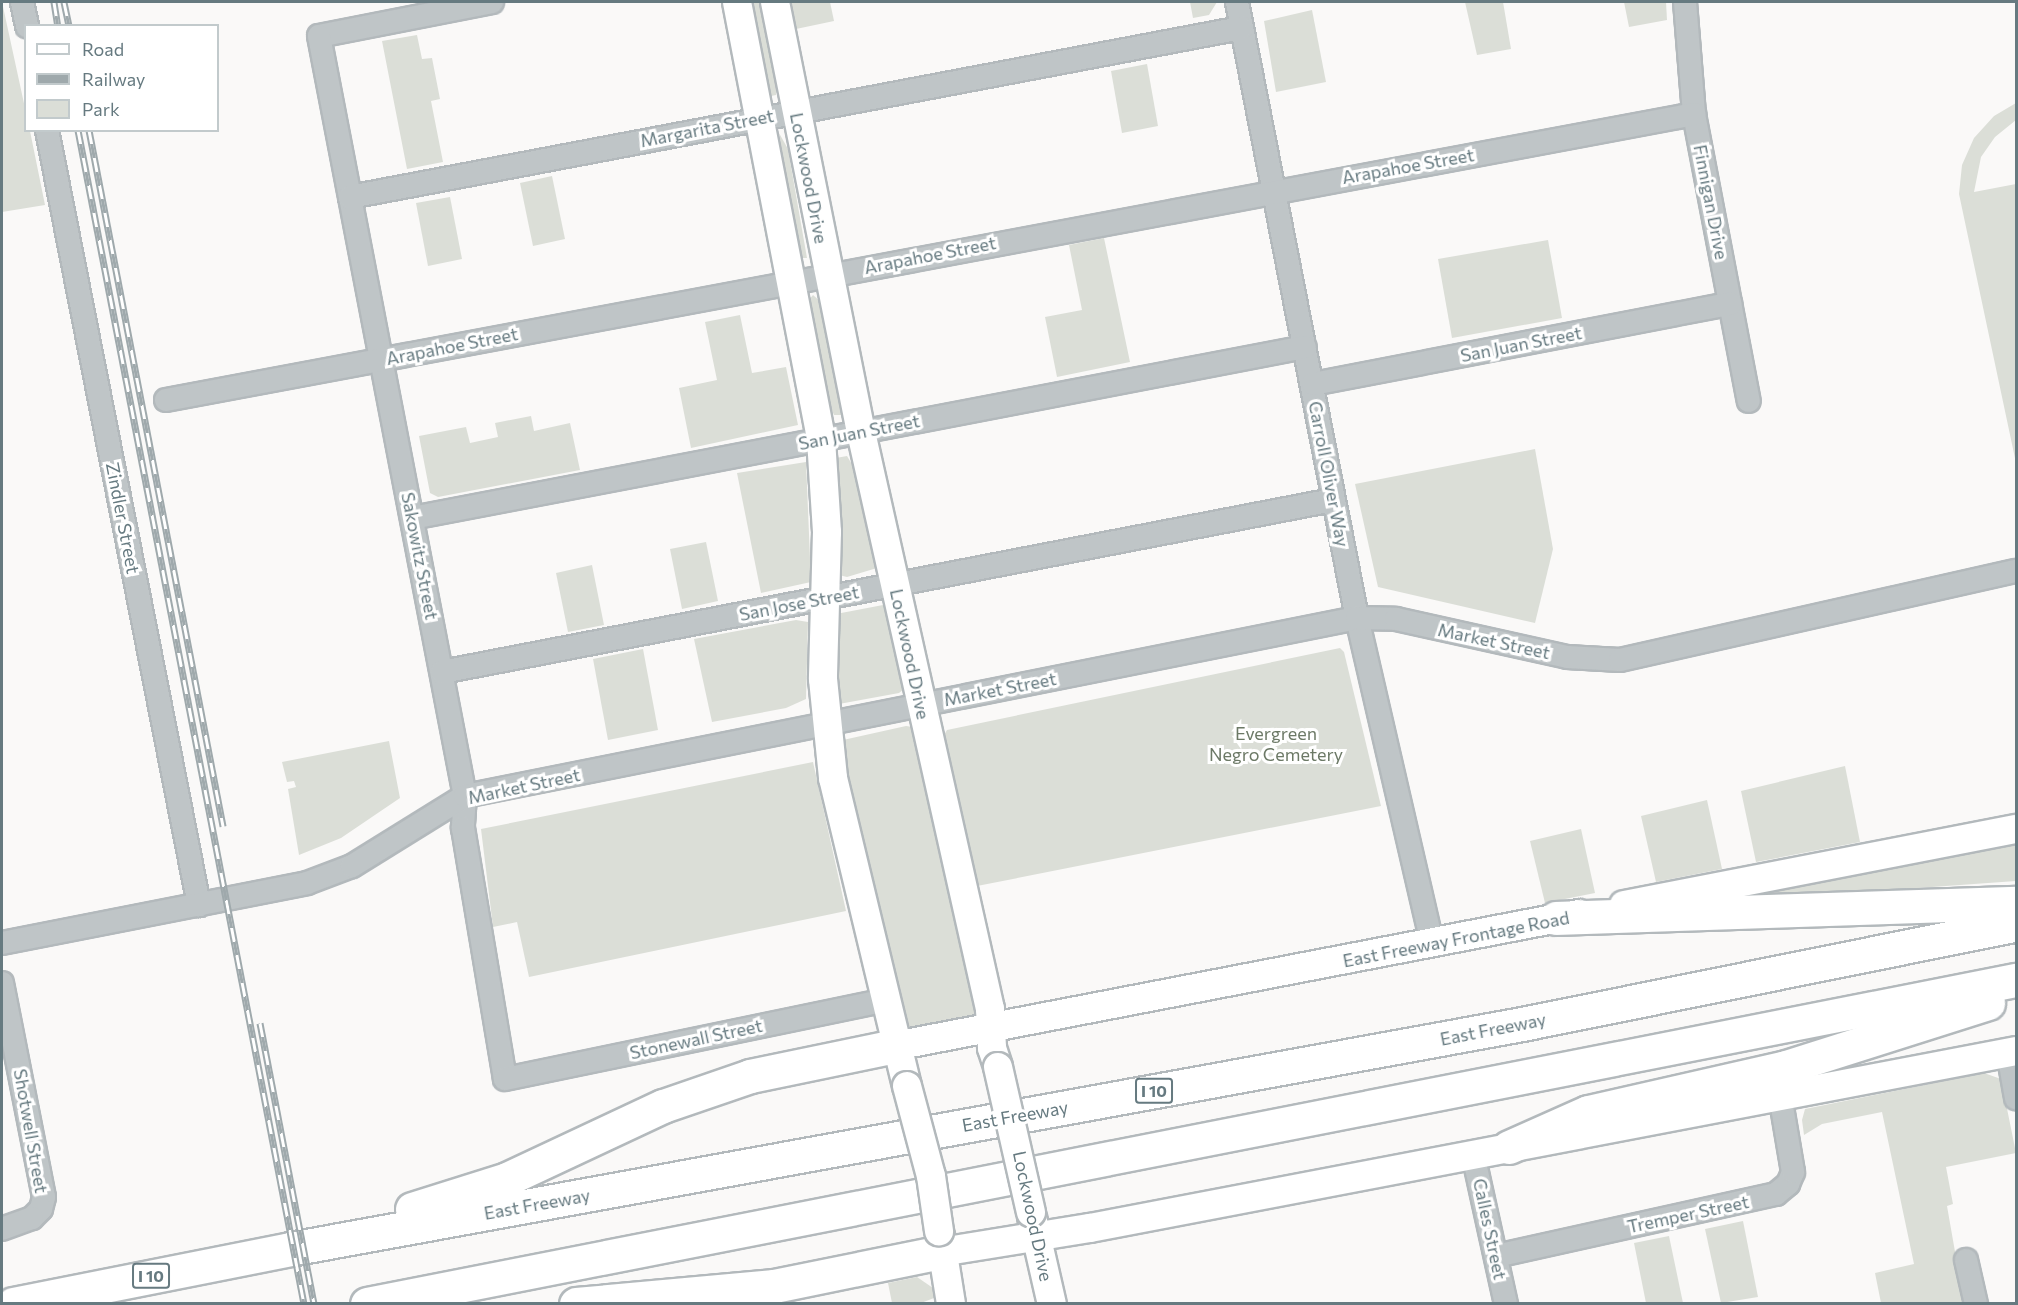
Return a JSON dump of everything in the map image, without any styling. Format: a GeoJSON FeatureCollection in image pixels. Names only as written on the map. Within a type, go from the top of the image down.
{"type":"FeatureCollection","features":[{"type":"Feature","properties":{"kind":"highway"},"geometry":{"type":"LineString","coordinates":[[1556,918],[2016,903]]}},
{"type":"Feature","properties":{"kind":"highway","name":"East Freeway"},"geometry":{"type":"LineString","coordinates":[[13,1304],[290,1249],[1527,1023],[2016,924]]}},
{"type":"Feature","properties":{"kind":"highway"},"geometry":{"type":"LineString","coordinates":[[367,1304],[2016,980]]}},
{"type":"Feature","properties":{"kind":"highway"},"geometry":{"type":"LineString","coordinates":[[1509,1147],[1587,1112],[1786,1067],[1902,1033],[2016,993]]}},
{"type":"Feature","properties":{"kind":"highway"},"geometry":{"type":"LineString","coordinates":[[290,1249],[507,1179],[663,1106],[750,1076],[895,1046]]}},
{"type":"Feature","properties":{"kind":"highway"},"geometry":{"type":"LineString","coordinates":[[576,1304],[774,1286],[940,1241]]}},
{"type":"Feature","properties":{"kind":"main road","name":"Lockwood Drive"},"geometry":{"type":"LineString","coordinates":[[737,2],[789,283],[821,439],[827,532],[824,599],[826,726],[839,807],[895,1046],[931,1176],[951,1304]]}},
{"type":"Feature","properties":{"kind":"main road","name":"Lockwood Drive"},"geometry":{"type":"LineString","coordinates":[[775,2],[861,432],[993,1027],[992,1048],[1052,1304]]}},
{"type":"Feature","properties":{"kind":"main road","name":"East Freeway Frontage Road"},"geometry":{"type":"LineString","coordinates":[[895,1046],[1432,944],[2016,829]]}},
{"type":"Feature","properties":{"kind":"main road"},"geometry":{"type":"LineString","coordinates":[[940,1241],[1473,1154],[2012,1052]]}},
{"type":"Feature","properties":{"kind":"street"},"geometry":{"type":"LineString","coordinates":[[22,2],[27,24]]}},
{"type":"Feature","properties":{"kind":"street","name":"Sakowitz Street"},"geometry":{"type":"LineString","coordinates":[[492,2],[319,36],[465,796],[463,828],[506,1079]]}},
{"type":"Feature","properties":{"kind":"street","name":"Carroll Oliver Way"},"geometry":{"type":"LineString","coordinates":[[1237,2],[1357,618],[1432,944]]}},
{"type":"Feature","properties":{"kind":"street","name":"Finnigan Drive"},"geometry":{"type":"LineString","coordinates":[[1685,2],[1694,114],[1749,401]]}},
{"type":"Feature","properties":{"kind":"street","name":"Margarita Street"},"geometry":{"type":"LineString","coordinates":[[350,197],[1241,28]]}},
{"type":"Feature","properties":{"kind":"street","name":"Arapahoe Street"},"geometry":{"type":"LineString","coordinates":[[166,400],[1694,114]]}},
{"type":"Feature","properties":{"kind":"street","name":"Zindler Street"},"geometry":{"type":"LineString","coordinates":[[47,132],[199,905]]}},
{"type":"Feature","properties":{"kind":"street","name":"San Juan Street"},"geometry":{"type":"LineString","coordinates":[[1312,384],[1730,304]]}},
{"type":"Feature","properties":{"kind":"street","name":"San Juan Street"},"geometry":{"type":"LineString","coordinates":[[412,518],[1305,347]]}},
{"type":"Feature","properties":{"kind":"street","name":"San Jose Street"},"geometry":{"type":"LineString","coordinates":[[442,672],[1333,500]]}},
{"type":"Feature","properties":{"kind":"street","name":"Market Street"},"geometry":{"type":"LineString","coordinates":[[2,944],[199,905],[330,875],[465,796],[826,726],[1357,618],[1396,619],[1567,657],[1620,660],[2016,571]]}},
{"type":"Feature","properties":{"kind":"street","name":"Shotwell Street"},"geometry":{"type":"LineString","coordinates":[[2,983],[44,1197],[41,1209],[23,1223],[2,1229]]}},
{"type":"Feature","properties":{"kind":"street","name":"Stonewall Street"},"geometry":{"type":"LineString","coordinates":[[506,1079],[886,1000]]}},
{"type":"Feature","properties":{"kind":"street"},"geometry":{"type":"LineString","coordinates":[[2012,1052],[2016,1098]]}},
{"type":"Feature","properties":{"kind":"street","name":"Tremper Street"},"geometry":{"type":"LineString","coordinates":[[1496,1256],[1776,1194],[1788,1184],[1793,1172],[1780,1095]]}},
{"type":"Feature","properties":{"kind":"street","name":"Calles Street"},"geometry":{"type":"LineString","coordinates":[[1473,1154],[1506,1304]]}},
{"type":"Feature","properties":{"kind":"street"},"geometry":{"type":"LineString","coordinates":[[1966,1260],[1976,1304]]}},
{"type":"Feature","properties":{"kind":"green space"},"geometry":{"type":"Polygon","coordinates":[[[2,2],[24,103],[24,132],[30,132],[45,205],[2,212],[2,2]]]}},
{"type":"Feature","properties":{"kind":"green space"},"geometry":{"type":"Polygon","coordinates":[[[751,2],[760,2],[776,95],[771,96],[751,2]]]}},
{"type":"Feature","properties":{"kind":"green space"},"geometry":{"type":"Polygon","coordinates":[[[791,2],[830,2],[834,21],[796,29],[791,2]]]}},
{"type":"Feature","properties":{"kind":"green space"},"geometry":{"type":"Polygon","coordinates":[[[1190,2],[1217,2],[1209,15],[1193,18],[1190,2]]]}},
{"type":"Feature","properties":{"kind":"green space"},"geometry":{"type":"Polygon","coordinates":[[[1465,2],[1503,2],[1511,49],[1477,55],[1465,2]]]}},
{"type":"Feature","properties":{"kind":"green space"},"geometry":{"type":"Polygon","coordinates":[[[1624,2],[1666,2],[1667,20],[1629,27],[1624,2]]]}},
{"type":"Feature","properties":{"kind":"green space"},"geometry":{"type":"Polygon","coordinates":[[[1312,10],[1326,82],[1276,92],[1264,21],[1312,10]]]}},
{"type":"Feature","properties":{"kind":"green space"},"geometry":{"type":"Polygon","coordinates":[[[417,35],[422,59],[432,58],[440,99],[431,101],[443,162],[407,169],[382,41],[417,35]]]}},
{"type":"Feature","properties":{"kind":"green space"},"geometry":{"type":"Polygon","coordinates":[[[1147,64],[1158,126],[1122,133],[1111,71],[1147,64]]]}},
{"type":"Feature","properties":{"kind":"green space"},"geometry":{"type":"Polygon","coordinates":[[[2016,103],[2016,120],[1995,137],[1981,157],[1974,192],[2016,184],[2016,463],[1959,194],[1962,165],[1974,138],[1994,116],[2016,103]]]}},
{"type":"Feature","properties":{"kind":"green space"},"geometry":{"type":"Polygon","coordinates":[[[779,133],[788,149],[807,258],[802,258],[797,244],[779,133]]]}},
{"type":"Feature","properties":{"kind":"green space"},"geometry":{"type":"Polygon","coordinates":[[[552,176],[565,239],[533,246],[520,183],[552,176]]]}},
{"type":"Feature","properties":{"kind":"green space"},"geometry":{"type":"Polygon","coordinates":[[[450,197],[462,259],[428,266],[416,203],[450,197]]]}},
{"type":"Feature","properties":{"kind":"green space"},"geometry":{"type":"Polygon","coordinates":[[[1104,238],[1130,362],[1057,377],[1045,317],[1082,310],[1069,245],[1104,238]]]}},
{"type":"Feature","properties":{"kind":"green space"},"geometry":{"type":"Polygon","coordinates":[[[1548,240],[1562,318],[1452,338],[1438,259],[1548,240]]]}},
{"type":"Feature","properties":{"kind":"green space"},"geometry":{"type":"Polygon","coordinates":[[[813,295],[821,302],[842,415],[834,415],[826,397],[808,301],[813,295]]]}},
{"type":"Feature","properties":{"kind":"green space"},"geometry":{"type":"Polygon","coordinates":[[[740,315],[752,373],[786,367],[798,425],[691,448],[679,388],[717,380],[705,322],[740,315]]]}},
{"type":"Feature","properties":{"kind":"green space"},"geometry":{"type":"Polygon","coordinates":[[[531,416],[534,431],[570,423],[580,470],[438,497],[430,493],[419,436],[466,427],[470,443],[498,437],[495,423],[531,416]]]}},
{"type":"Feature","properties":{"kind":"green space"},"geometry":{"type":"Polygon","coordinates":[[[1535,449],[1553,549],[1535,623],[1378,587],[1355,484],[1535,449]]]}},
{"type":"Feature","properties":{"kind":"green space"},"geometry":{"type":"Polygon","coordinates":[[[847,456],[856,471],[877,568],[847,577],[839,575],[836,458],[847,456]]]}},
{"type":"Feature","properties":{"kind":"green space"},"geometry":{"type":"Polygon","coordinates":[[[806,462],[811,582],[761,593],[737,473],[806,462]]]}},
{"type":"Feature","properties":{"kind":"green space"},"geometry":{"type":"Polygon","coordinates":[[[706,542],[718,601],[682,609],[670,549],[706,542]]]}},
{"type":"Feature","properties":{"kind":"green space"},"geometry":{"type":"Polygon","coordinates":[[[592,565],[604,625],[568,632],[556,573],[592,565]]]}},
{"type":"Feature","properties":{"kind":"green space"},"geometry":{"type":"Polygon","coordinates":[[[883,605],[887,607],[904,689],[899,693],[839,704],[836,701],[836,614],[883,605]]]}},
{"type":"Feature","properties":{"kind":"green space"},"geometry":{"type":"Polygon","coordinates":[[[796,620],[808,622],[806,699],[786,708],[712,722],[694,639],[796,620]]]}},
{"type":"Feature","properties":{"kind":"green space","name":"Evergreen Negro Cemetery"},"geometry":{"type":"Polygon","coordinates":[[[1340,648],[1344,652],[1381,806],[977,886],[944,735],[947,730],[1340,648]]]}},
{"type":"Feature","properties":{"kind":"green space"},"geometry":{"type":"Polygon","coordinates":[[[643,649],[658,730],[608,740],[593,659],[643,649]]]}},
{"type":"Feature","properties":{"kind":"green space"},"geometry":{"type":"Polygon","coordinates":[[[906,726],[913,727],[978,1016],[908,1029],[877,901],[853,828],[843,740],[906,726]]]}},
{"type":"Feature","properties":{"kind":"green space"},"geometry":{"type":"Polygon","coordinates":[[[389,741],[400,798],[341,838],[299,855],[288,789],[296,787],[294,781],[287,782],[282,762],[389,741]]]}},
{"type":"Feature","properties":{"kind":"green space"},"geometry":{"type":"Polygon","coordinates":[[[813,762],[846,911],[529,977],[517,922],[493,927],[481,829],[813,762]]]}},
{"type":"Feature","properties":{"kind":"green space"},"geometry":{"type":"Polygon","coordinates":[[[1845,766],[1860,842],[1756,862],[1741,791],[1845,766]]]}},
{"type":"Feature","properties":{"kind":"green space"},"geometry":{"type":"Polygon","coordinates":[[[1707,800],[1722,869],[1656,882],[1641,816],[1707,800]]]}},
{"type":"Feature","properties":{"kind":"green space"},"geometry":{"type":"Polygon","coordinates":[[[1581,829],[1595,893],[1545,903],[1530,841],[1581,829]]]}},
{"type":"Feature","properties":{"kind":"green space"},"geometry":{"type":"Polygon","coordinates":[[[2016,838],[2016,881],[1694,904],[2016,838]]]}},
{"type":"Feature","properties":{"kind":"green space"},"geometry":{"type":"Polygon","coordinates":[[[1984,1073],[2001,1079],[2016,1153],[1946,1167],[1953,1204],[1947,1206],[1964,1303],[1881,1303],[1875,1273],[1914,1264],[1882,1112],[1822,1124],[1804,1135],[1802,1120],[1805,1109],[1984,1073]]]}},
{"type":"Feature","properties":{"kind":"green space"},"geometry":{"type":"Polygon","coordinates":[[[1743,1221],[1758,1297],[1721,1303],[1705,1229],[1743,1221]]]}},
{"type":"Feature","properties":{"kind":"green space"},"geometry":{"type":"Polygon","coordinates":[[[1669,1236],[1683,1303],[1646,1303],[1634,1243],[1669,1236]]]}},
{"type":"Feature","properties":{"kind":"green space"},"geometry":{"type":"Polygon","coordinates":[[[917,1277],[933,1288],[934,1298],[921,1303],[892,1303],[888,1283],[917,1277]]]}},
{"type":"Feature","properties":{"kind":"railway"},"geometry":{"type":"LineString","coordinates":[[54,2],[58,24]]}},
{"type":"Feature","properties":{"kind":"railway"},"geometry":{"type":"LineString","coordinates":[[64,2],[69,24]]}},
{"type":"Feature","properties":{"kind":"railway"},"geometry":{"type":"LineString","coordinates":[[78,132],[304,1304]]}},
{"type":"Feature","properties":{"kind":"railway"},"geometry":{"type":"LineString","coordinates":[[89,132],[223,826]]}},
{"type":"Feature","properties":{"kind":"railway"},"geometry":{"type":"LineString","coordinates":[[260,1023],[314,1304]]}}]}
